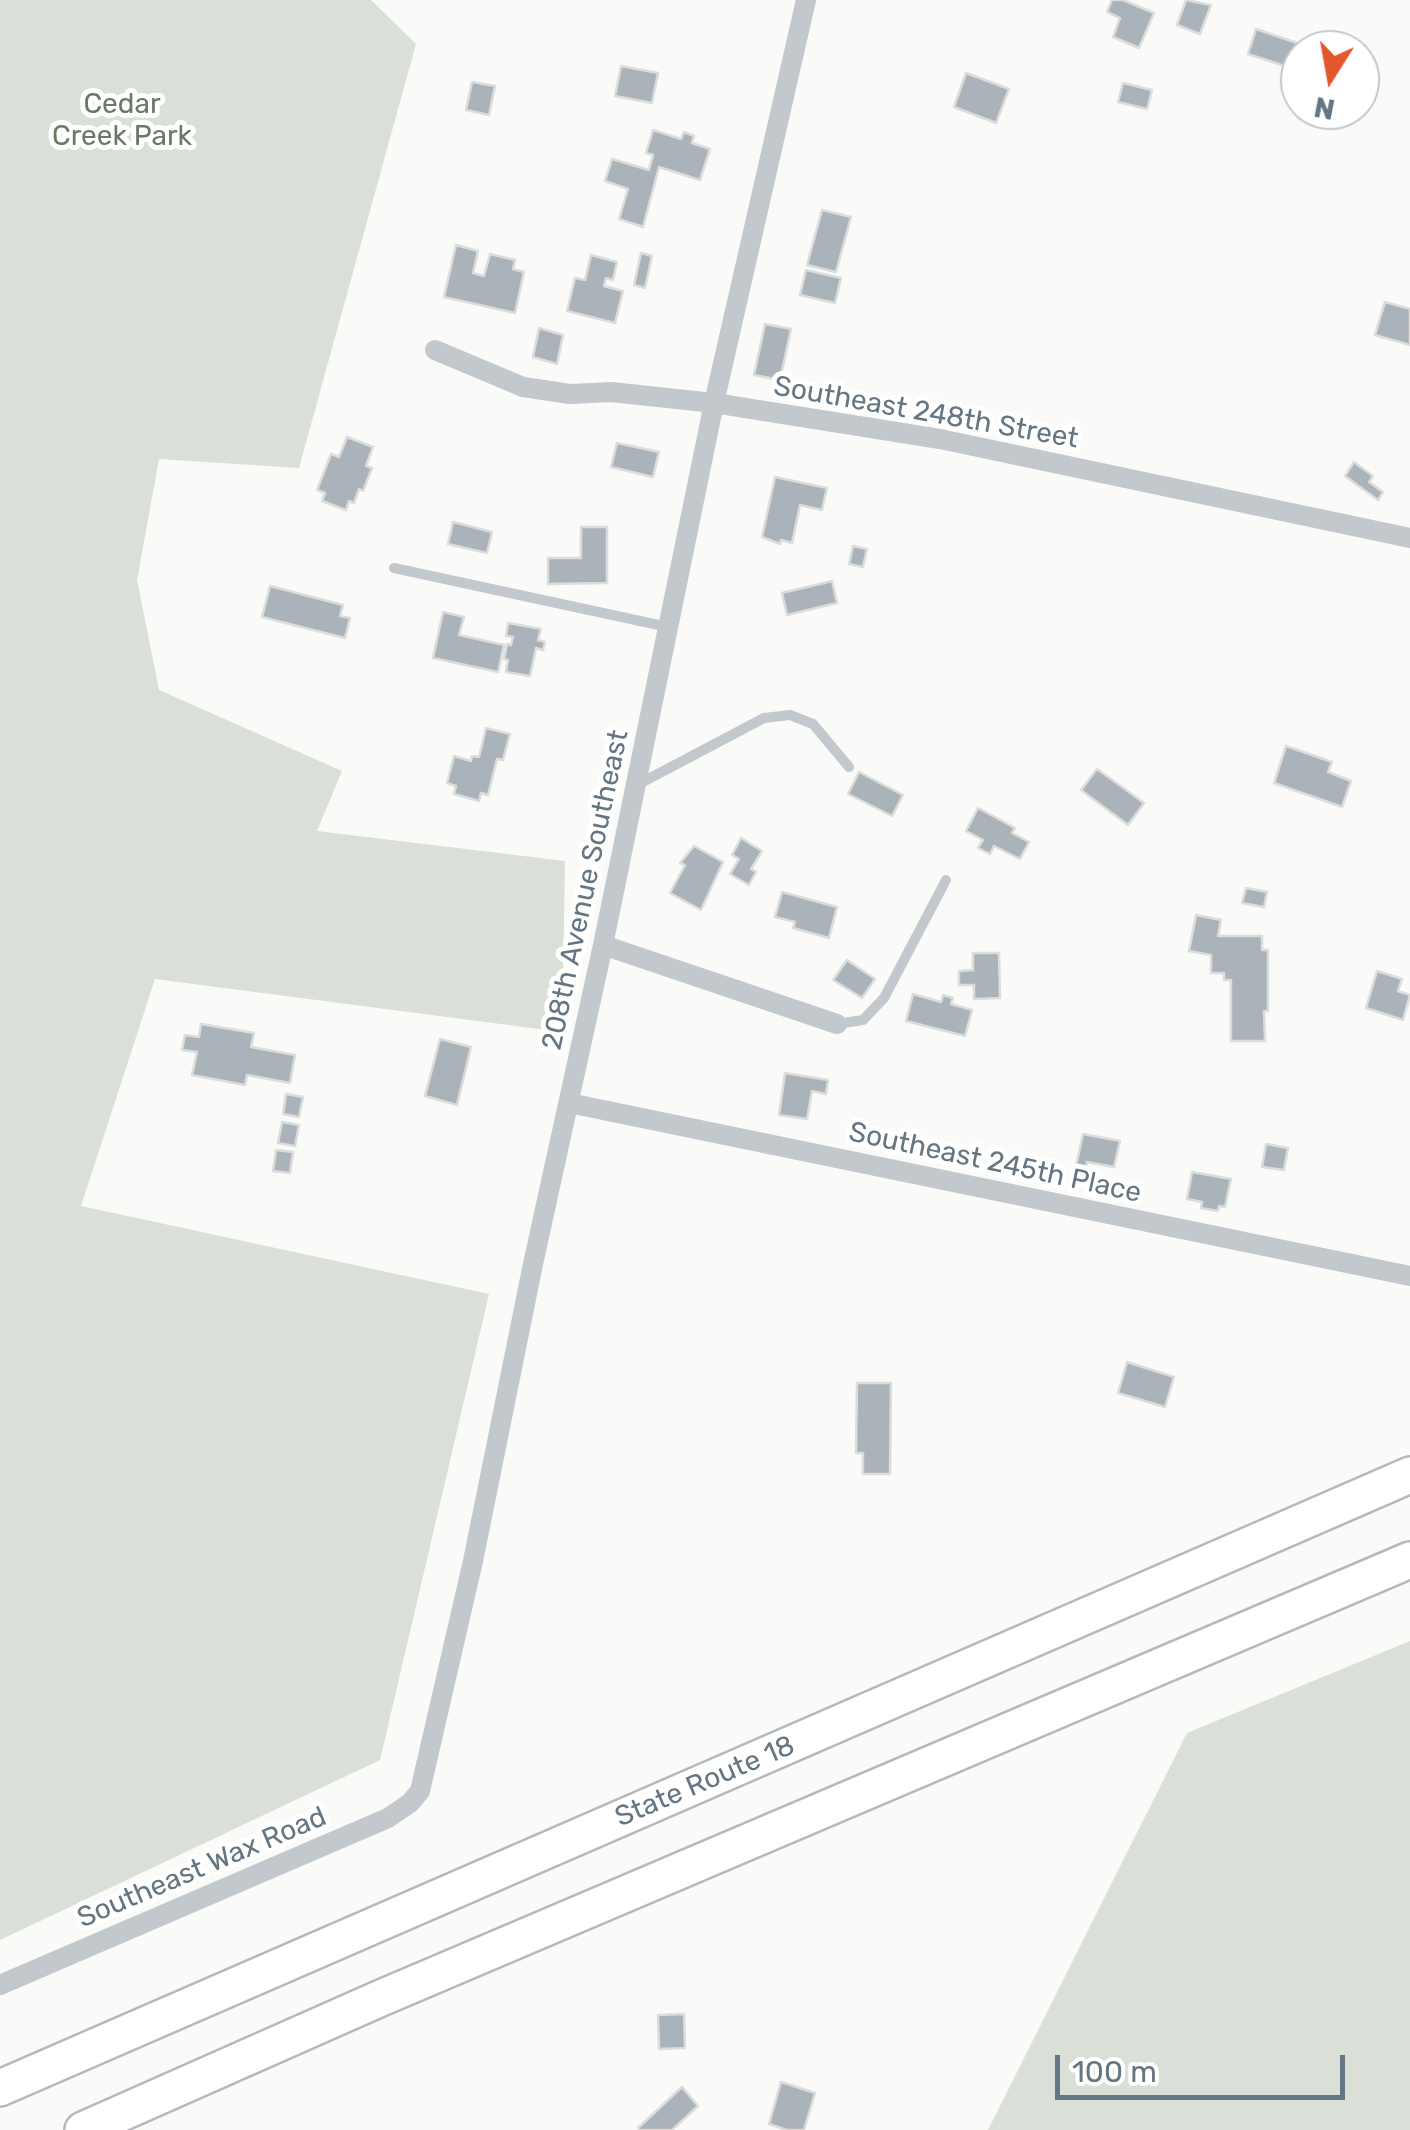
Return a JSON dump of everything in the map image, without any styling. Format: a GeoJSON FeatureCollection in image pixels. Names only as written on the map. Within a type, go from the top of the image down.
{"type":"FeatureCollection","features":[{"type":"Feature","properties":{"kind":"highway","name":"State Route 18"},"geometry":{"type":"LineString","coordinates":[[0,2088],[1410,1475]]}},
{"type":"Feature","properties":{"kind":"highway"},"geometry":{"type":"LineString","coordinates":[[83,2130],[417,1983],[1410,1560]]}},
{"type":"Feature","properties":{"kind":"street","name":"208th Avenue Southeast"},"geometry":{"type":"LineString","coordinates":[[420,1791],[604,945],[714,403],[806,0]]}},
{"type":"Feature","properties":{"kind":"street","name":"Southeast 248th Street"},"geometry":{"type":"LineString","coordinates":[[435,350],[523,386],[570,394],[611,392],[714,403],[940,438],[1410,538]]}},
{"type":"Feature","properties":{"kind":"street"},"geometry":{"type":"LineString","coordinates":[[604,945],[837,1024]]}},
{"type":"Feature","properties":{"kind":"street","name":"Southeast 245th Place"},"geometry":{"type":"LineString","coordinates":[[569,1104],[1410,1276]]}},
{"type":"Feature","properties":{"kind":"street","name":"Southeast Wax Road"},"geometry":{"type":"LineString","coordinates":[[0,1985],[388,1818],[420,1791]]}},
{"type":"Feature","properties":{"kind":"lane"},"geometry":{"type":"LineString","coordinates":[[394,568],[668,627]]}},
{"type":"Feature","properties":{"kind":"lane"},"geometry":{"type":"LineString","coordinates":[[636,785],[764,718],[790,715],[813,724],[849,767]]}},
{"type":"Feature","properties":{"kind":"lane"},"geometry":{"type":"LineString","coordinates":[[837,1024],[863,1020],[884,998],[946,880]]}},
{"type":"Feature","properties":{"kind":"green space","name":"Cedar Creek Park"},"geometry":{"type":"Polygon","coordinates":[[[0,0],[371,0],[416,44],[299,468],[159,459],[137,580],[159,690],[342,771],[317,831],[565,861],[562,1032],[155,979],[81,1206],[489,1294],[380,1760],[0,1940],[0,0]]]}},
{"type":"Feature","properties":{"kind":"green space"},"geometry":{"type":"Polygon","coordinates":[[[1410,1641],[1410,2130],[988,2130],[1187,1733],[1410,1641]]]}},
{"type":"Feature","properties":{"kind":"building"},"geometry":{"type":"Polygon","coordinates":[[[1112,0],[1123,0],[1154,13],[1139,48],[1113,37],[1120,18],[1107,12],[1112,0]]]}},
{"type":"Feature","properties":{"kind":"building"},"geometry":{"type":"Polygon","coordinates":[[[1186,0],[1211,5],[1200,34],[1177,25],[1186,0]]]}},
{"type":"Feature","properties":{"kind":"building"},"geometry":{"type":"Polygon","coordinates":[[[1256,29],[1280,37],[1280,64],[1248,54],[1256,29]]]}},
{"type":"Feature","properties":{"kind":"building"},"geometry":{"type":"Polygon","coordinates":[[[621,66],[658,73],[652,103],[615,96],[621,66]]]}},
{"type":"Feature","properties":{"kind":"building"},"geometry":{"type":"Polygon","coordinates":[[[966,73],[1009,89],[996,123],[954,107],[966,73]]]}},
{"type":"Feature","properties":{"kind":"building"},"geometry":{"type":"Polygon","coordinates":[[[472,82],[495,86],[489,115],[466,110],[472,82]]]}},
{"type":"Feature","properties":{"kind":"building"},"geometry":{"type":"Polygon","coordinates":[[[1123,83],[1152,90],[1147,109],[1118,102],[1123,83]]]}},
{"type":"Feature","properties":{"kind":"building"},"geometry":{"type":"Polygon","coordinates":[[[653,130],[681,139],[684,132],[694,136],[692,143],[710,149],[700,180],[659,167],[643,227],[619,219],[628,189],[605,181],[612,159],[649,170],[653,155],[646,153],[653,130]]]}},
{"type":"Feature","properties":{"kind":"building"},"geometry":{"type":"Polygon","coordinates":[[[822,210],[851,217],[836,272],[807,265],[822,210]]]}},
{"type":"Feature","properties":{"kind":"building"},"geometry":{"type":"Polygon","coordinates":[[[456,245],[478,251],[473,273],[484,276],[490,254],[515,260],[513,269],[524,272],[515,313],[444,297],[456,245]]]}},
{"type":"Feature","properties":{"kind":"building"},"geometry":{"type":"Polygon","coordinates":[[[641,253],[652,256],[645,288],[634,285],[641,253]]]}},
{"type":"Feature","properties":{"kind":"building"},"geometry":{"type":"Polygon","coordinates":[[[591,255],[617,262],[613,280],[606,278],[604,286],[623,291],[615,323],[567,311],[575,278],[585,280],[591,255]]]}},
{"type":"Feature","properties":{"kind":"building"},"geometry":{"type":"Polygon","coordinates":[[[806,270],[841,278],[835,303],[800,295],[806,270]]]}},
{"type":"Feature","properties":{"kind":"building"},"geometry":{"type":"Polygon","coordinates":[[[1385,302],[1410,309],[1410,345],[1375,335],[1385,302]]]}},
{"type":"Feature","properties":{"kind":"building"},"geometry":{"type":"Polygon","coordinates":[[[765,324],[791,329],[780,380],[754,375],[765,324]]]}},
{"type":"Feature","properties":{"kind":"building"},"geometry":{"type":"Polygon","coordinates":[[[539,328],[563,335],[557,364],[533,357],[539,328]]]}},
{"type":"Feature","properties":{"kind":"building"},"geometry":{"type":"Polygon","coordinates":[[[347,437],[373,447],[366,466],[372,468],[363,491],[359,489],[354,503],[349,501],[346,510],[322,501],[325,493],[317,490],[331,454],[339,457],[347,437]]]}},
{"type":"Feature","properties":{"kind":"building"},"geometry":{"type":"Polygon","coordinates":[[[617,443],[659,452],[653,477],[611,467],[617,443]]]}},
{"type":"Feature","properties":{"kind":"building"},"geometry":{"type":"Polygon","coordinates":[[[1354,462],[1373,476],[1369,482],[1383,492],[1378,500],[1345,476],[1354,462]]]}},
{"type":"Feature","properties":{"kind":"building"},"geometry":{"type":"Polygon","coordinates":[[[775,477],[827,488],[822,510],[800,505],[792,543],[781,540],[780,544],[762,537],[775,477]]]}},
{"type":"Feature","properties":{"kind":"building"},"geometry":{"type":"Polygon","coordinates":[[[453,522],[492,532],[487,553],[448,544],[453,522]]]}},
{"type":"Feature","properties":{"kind":"building"},"geometry":{"type":"Polygon","coordinates":[[[581,527],[607,527],[607,583],[548,584],[548,558],[581,558],[581,527]]]}},
{"type":"Feature","properties":{"kind":"building"},"geometry":{"type":"Polygon","coordinates":[[[853,546],[867,549],[863,567],[849,564],[853,546]]]}},
{"type":"Feature","properties":{"kind":"building"},"geometry":{"type":"Polygon","coordinates":[[[832,581],[837,603],[787,615],[782,593],[832,581]]]}},
{"type":"Feature","properties":{"kind":"building"},"geometry":{"type":"Polygon","coordinates":[[[270,586],[343,605],[340,616],[350,618],[345,638],[262,617],[270,586]]]}},
{"type":"Feature","properties":{"kind":"building"},"geometry":{"type":"Polygon","coordinates":[[[443,612],[464,617],[459,635],[504,645],[498,672],[433,658],[443,612]]]}},
{"type":"Feature","properties":{"kind":"building"},"geometry":{"type":"Polygon","coordinates":[[[508,623],[541,629],[538,640],[545,642],[543,650],[536,648],[530,676],[506,672],[507,644],[511,645],[513,637],[506,636],[508,623]]]}},
{"type":"Feature","properties":{"kind":"building"},"geometry":{"type":"Polygon","coordinates":[[[486,728],[510,734],[503,760],[497,759],[488,795],[481,793],[479,801],[454,794],[456,786],[447,783],[454,756],[471,761],[472,756],[479,757],[486,728]]]}},
{"type":"Feature","properties":{"kind":"building"},"geometry":{"type":"Polygon","coordinates":[[[1286,746],[1332,762],[1328,772],[1351,781],[1342,807],[1274,783],[1286,746]]]}},
{"type":"Feature","properties":{"kind":"building"},"geometry":{"type":"Polygon","coordinates":[[[1097,769],[1144,803],[1128,825],[1081,790],[1097,769]]]}},
{"type":"Feature","properties":{"kind":"building"},"geometry":{"type":"Polygon","coordinates":[[[859,772],[903,795],[892,816],[848,794],[859,772]]]}},
{"type":"Feature","properties":{"kind":"building"},"geometry":{"type":"Polygon","coordinates":[[[978,808],[1015,828],[1012,833],[1029,842],[1020,859],[994,846],[990,854],[978,848],[983,840],[966,831],[978,808]]]}},
{"type":"Feature","properties":{"kind":"building"},"geometry":{"type":"Polygon","coordinates":[[[741,838],[762,851],[751,869],[756,872],[749,885],[730,874],[739,859],[732,855],[741,838]]]}},
{"type":"Feature","properties":{"kind":"building"},"geometry":{"type":"Polygon","coordinates":[[[694,846],[723,862],[701,910],[670,893],[685,865],[680,863],[694,846]]]}},
{"type":"Feature","properties":{"kind":"building"},"geometry":{"type":"Polygon","coordinates":[[[1246,888],[1267,892],[1264,907],[1242,903],[1246,888]]]}},
{"type":"Feature","properties":{"kind":"building"},"geometry":{"type":"Polygon","coordinates":[[[782,892],[837,907],[829,938],[793,928],[795,922],[775,917],[782,892]]]}},
{"type":"Feature","properties":{"kind":"building"},"geometry":{"type":"Polygon","coordinates":[[[1196,915],[1221,920],[1218,936],[1262,936],[1262,950],[1268,950],[1265,1041],[1231,1041],[1231,980],[1224,980],[1224,973],[1211,973],[1211,955],[1189,951],[1196,915]]]}},
{"type":"Feature","properties":{"kind":"building"},"geometry":{"type":"Polygon","coordinates":[[[973,953],[999,953],[1000,998],[974,999],[974,985],[959,985],[959,971],[973,970],[973,953]]]}},
{"type":"Feature","properties":{"kind":"building"},"geometry":{"type":"Polygon","coordinates":[[[847,960],[875,979],[862,998],[833,980],[847,960]]]}},
{"type":"Feature","properties":{"kind":"building"},"geometry":{"type":"Polygon","coordinates":[[[1377,971],[1402,979],[1398,991],[1410,995],[1403,1020],[1366,1008],[1377,971]]]}},
{"type":"Feature","properties":{"kind":"building"},"geometry":{"type":"Polygon","coordinates":[[[913,994],[941,1002],[943,995],[953,998],[951,1004],[972,1010],[965,1036],[906,1021],[913,994]]]}},
{"type":"Feature","properties":{"kind":"building"},"geometry":{"type":"Polygon","coordinates":[[[201,1024],[254,1033],[251,1047],[295,1055],[290,1083],[247,1075],[245,1085],[192,1075],[197,1052],[182,1050],[185,1035],[199,1037],[201,1024]]]}},
{"type":"Feature","properties":{"kind":"building"},"geometry":{"type":"Polygon","coordinates":[[[440,1039],[471,1047],[457,1105],[425,1096],[440,1039]]]}},
{"type":"Feature","properties":{"kind":"building"},"geometry":{"type":"Polygon","coordinates":[[[785,1073],[828,1080],[826,1094],[812,1091],[807,1119],[779,1115],[785,1073]]]}},
{"type":"Feature","properties":{"kind":"building"},"geometry":{"type":"Polygon","coordinates":[[[286,1094],[303,1097],[299,1117],[283,1114],[286,1094]]]}},
{"type":"Feature","properties":{"kind":"building"},"geometry":{"type":"Polygon","coordinates":[[[282,1122],[299,1125],[295,1146],[278,1143],[282,1122]]]}},
{"type":"Feature","properties":{"kind":"building"},"geometry":{"type":"Polygon","coordinates":[[[1083,1134],[1120,1141],[1114,1167],[1087,1162],[1086,1168],[1076,1166],[1083,1134]]]}},
{"type":"Feature","properties":{"kind":"building"},"geometry":{"type":"Polygon","coordinates":[[[1266,1144],[1288,1148],[1284,1170],[1262,1167],[1266,1144]]]}},
{"type":"Feature","properties":{"kind":"building"},"geometry":{"type":"Polygon","coordinates":[[[276,1150],[293,1152],[290,1173],[273,1171],[276,1150]]]}},
{"type":"Feature","properties":{"kind":"building"},"geometry":{"type":"Polygon","coordinates":[[[1192,1172],[1231,1179],[1225,1207],[1219,1206],[1218,1211],[1201,1208],[1202,1202],[1187,1199],[1192,1172]]]}},
{"type":"Feature","properties":{"kind":"building"},"geometry":{"type":"Polygon","coordinates":[[[1127,1362],[1174,1377],[1165,1407],[1118,1393],[1127,1362]]]}},
{"type":"Feature","properties":{"kind":"building"},"geometry":{"type":"Polygon","coordinates":[[[857,1383],[891,1383],[890,1474],[863,1474],[863,1453],[856,1453],[857,1383]]]}},
{"type":"Feature","properties":{"kind":"building"},"geometry":{"type":"Polygon","coordinates":[[[684,2014],[685,2048],[659,2049],[658,2015],[684,2014]]]}},
{"type":"Feature","properties":{"kind":"building"},"geometry":{"type":"Polygon","coordinates":[[[781,2082],[815,2093],[804,2130],[769,2124],[781,2082]]]}},
{"type":"Feature","properties":{"kind":"building"},"geometry":{"type":"Polygon","coordinates":[[[682,2087],[698,2106],[672,2130],[638,2128],[682,2087]]]}}]}
